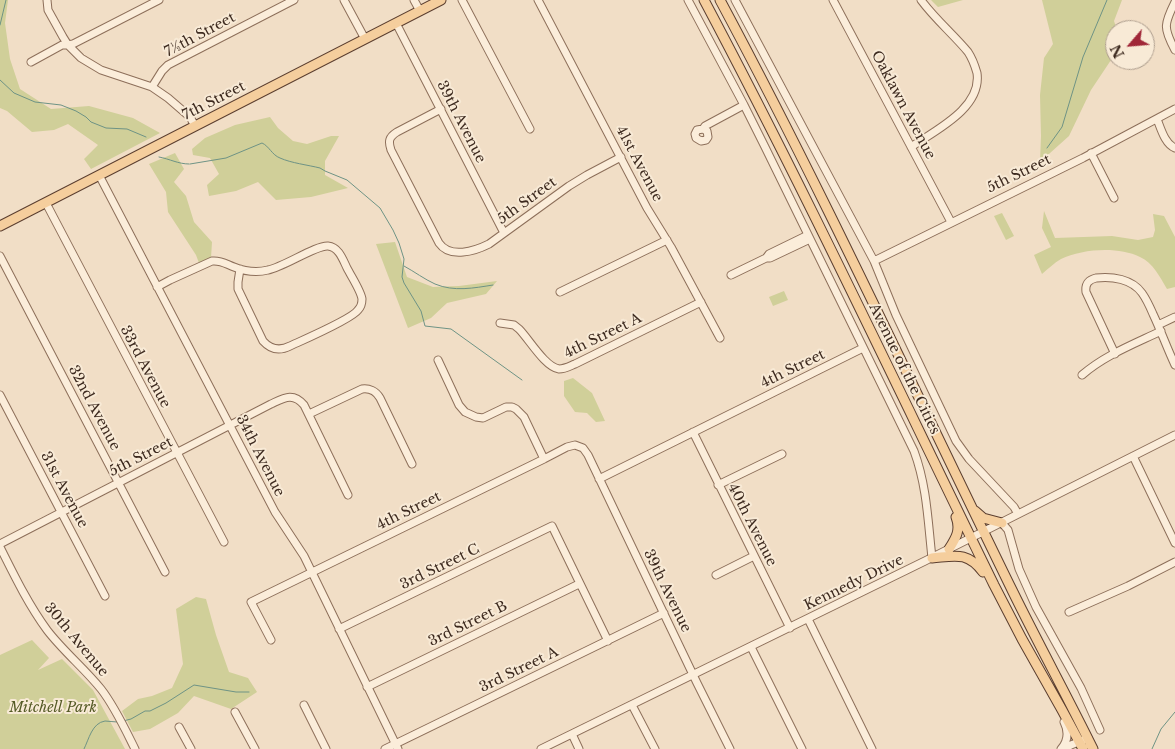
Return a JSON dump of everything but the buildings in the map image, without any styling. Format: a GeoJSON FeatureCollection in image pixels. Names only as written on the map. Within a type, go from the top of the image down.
{"type":"FeatureCollection","features":[{"type":"Feature","properties":{"kind":"main road","name":"7th Street"},"geometry":{"type":"LineString","coordinates":[[0,226],[441,0]]}},
{"type":"Feature","properties":{"kind":"main road","name":"Avenue of the Cities"},"geometry":{"type":"LineString","coordinates":[[703,0],[784,154],[998,593],[1027,648],[1082,743],[1093,749]]}},
{"type":"Feature","properties":{"kind":"main road","name":"Avenue of the Cities"},"geometry":{"type":"LineString","coordinates":[[720,0],[804,160],[1029,623],[1082,743]]}},
{"type":"Feature","properties":{"kind":"main road"},"geometry":{"type":"LineString","coordinates":[[917,427],[931,464],[958,523],[958,532],[949,549]]}},
{"type":"Feature","properties":{"kind":"main road"},"geometry":{"type":"LineString","coordinates":[[972,507],[983,518],[1002,523]]}},
{"type":"Feature","properties":{"kind":"main road"},"geometry":{"type":"LineString","coordinates":[[932,558],[962,556],[974,561],[986,574],[998,593]]}},
{"type":"Feature","properties":{"kind":"street"},"geometry":{"type":"LineString","coordinates":[[31,62],[62,45],[68,46],[159,0]]}},
{"type":"Feature","properties":{"kind":"street","name":"7½th Street"},"geometry":{"type":"LineString","coordinates":[[152,87],[168,65],[294,0]]}},
{"type":"Feature","properties":{"kind":"street"},"geometry":{"type":"LineString","coordinates":[[344,0],[364,39]]}},
{"type":"Feature","properties":{"kind":"street"},"geometry":{"type":"LineString","coordinates":[[414,0],[420,11]]}},
{"type":"Feature","properties":{"kind":"street"},"geometry":{"type":"LineString","coordinates":[[462,0],[530,129]]}},
{"type":"Feature","properties":{"kind":"street","name":"41st Avenue"},"geometry":{"type":"LineString","coordinates":[[538,0],[647,208],[667,240],[720,338]]}},
{"type":"Feature","properties":{"kind":"street","name":"Avenue of the Cities"},"geometry":{"type":"LineString","coordinates":[[688,0],[744,105],[919,465],[926,498],[932,558]]}},
{"type":"Feature","properties":{"kind":"street","name":"Avenue of the Cities"},"geometry":{"type":"LineString","coordinates":[[735,0],[874,260],[899,323],[956,442],[969,459],[1014,507],[1018,514]]}},
{"type":"Feature","properties":{"kind":"street","name":"Oaklawn Avenue"},"geometry":{"type":"LineString","coordinates":[[833,0],[951,222]]}},
{"type":"Feature","properties":{"kind":"street"},"geometry":{"type":"LineString","coordinates":[[911,147],[953,118],[964,108],[973,96],[977,85],[976,68],[970,54],[921,0]]}},
{"type":"Feature","properties":{"kind":"street"},"geometry":{"type":"LineString","coordinates":[[47,1],[48,10],[68,46],[81,58],[101,70],[152,87],[168,98],[190,118],[195,126]]}},
{"type":"Feature","properties":{"kind":"street"},"geometry":{"type":"LineString","coordinates":[[1175,2],[1168,16],[1166,30],[1175,50]]}},
{"type":"Feature","properties":{"kind":"street","name":"39th Avenue"},"geometry":{"type":"LineString","coordinates":[[396,23],[504,233]]}},
{"type":"Feature","properties":{"kind":"street"},"geometry":{"type":"LineString","coordinates":[[703,129],[705,126],[744,105]]}},
{"type":"Feature","properties":{"kind":"street","name":"5th Street"},"geometry":{"type":"LineString","coordinates":[[441,109],[392,134],[389,140],[391,150],[439,243],[445,250],[460,252],[476,250],[489,244],[569,186],[621,157]]}},
{"type":"Feature","properties":{"kind":"street","name":"5th Street"},"geometry":{"type":"LineString","coordinates":[[874,260],[1091,153],[1175,109]]}},
{"type":"Feature","properties":{"kind":"street"},"geometry":{"type":"LineString","coordinates":[[1157,119],[1168,142],[1175,148]]}},
{"type":"Feature","properties":{"kind":"street"},"geometry":{"type":"LineString","coordinates":[[1091,153],[1114,198]]}},
{"type":"Feature","properties":{"kind":"street","name":"34th Avenue"},"geometry":{"type":"LineString","coordinates":[[99,175],[275,512],[297,545],[397,746]]}},
{"type":"Feature","properties":{"kind":"street","name":"33rd Avenue"},"geometry":{"type":"LineString","coordinates":[[46,203],[224,542]]}},
{"type":"Feature","properties":{"kind":"street"},"geometry":{"type":"LineString","coordinates":[[731,275],[766,258],[769,254],[809,237]]}},
{"type":"Feature","properties":{"kind":"street"},"geometry":{"type":"LineString","coordinates":[[560,292],[667,240]]}},
{"type":"Feature","properties":{"kind":"street"},"geometry":{"type":"LineString","coordinates":[[157,287],[212,261],[222,262],[240,269],[260,271],[274,269],[318,248],[330,246],[335,248],[341,255],[362,298],[359,309],[350,317],[290,346],[281,350],[275,349],[268,346],[263,340],[240,294],[238,282],[240,269]]}},
{"type":"Feature","properties":{"kind":"street","name":"32nd Avenue"},"geometry":{"type":"LineString","coordinates":[[0,256],[165,572]]}},
{"type":"Feature","properties":{"kind":"street"},"geometry":{"type":"LineString","coordinates":[[1115,354],[1086,292],[1086,286],[1090,280],[1102,278],[1121,279],[1133,285],[1142,293],[1160,328],[1175,365]]}},
{"type":"Feature","properties":{"kind":"street","name":"4th Street A"},"geometry":{"type":"LineString","coordinates":[[500,323],[517,327],[546,362],[553,367],[562,369],[701,302]]}},
{"type":"Feature","properties":{"kind":"street"},"geometry":{"type":"LineString","coordinates":[[1082,375],[1098,363],[1160,328],[1175,316]]}},
{"type":"Feature","properties":{"kind":"street","name":"4th Street"},"geometry":{"type":"LineString","coordinates":[[599,479],[863,348]]}},
{"type":"Feature","properties":{"kind":"street"},"geometry":{"type":"LineString","coordinates":[[438,360],[459,405],[465,412],[483,418],[506,407],[516,409],[524,417],[544,459]]}},
{"type":"Feature","properties":{"kind":"street"},"geometry":{"type":"LineString","coordinates":[[348,495],[309,414],[362,389],[369,389],[378,394],[412,464]]}},
{"type":"Feature","properties":{"kind":"street","name":"31st Avenue"},"geometry":{"type":"LineString","coordinates":[[0,396],[105,596]]}},
{"type":"Feature","properties":{"kind":"street","name":"5th Street"},"geometry":{"type":"LineString","coordinates":[[0,545],[285,398],[296,398],[302,402],[309,414]]}},
{"type":"Feature","properties":{"kind":"street","name":"40th Avenue"},"geometry":{"type":"LineString","coordinates":[[693,432],[790,628]]}},
{"type":"Feature","properties":{"kind":"street","name":"Kennedy Drive"},"geometry":{"type":"LineString","coordinates":[[542,749],[932,558],[1175,435]]}},
{"type":"Feature","properties":{"kind":"street","name":"4th Street"},"geometry":{"type":"LineString","coordinates":[[271,640],[251,602],[572,445],[578,446]]}},
{"type":"Feature","properties":{"kind":"street","name":"39th Avenue"},"geometry":{"type":"LineString","coordinates":[[578,446],[583,448],[588,455],[730,749]]}},
{"type":"Feature","properties":{"kind":"street"},"geometry":{"type":"LineString","coordinates":[[718,485],[782,454]]}},
{"type":"Feature","properties":{"kind":"street"},"geometry":{"type":"LineString","coordinates":[[1133,456],[1175,544]]}},
{"type":"Feature","properties":{"kind":"street"},"geometry":{"type":"LineString","coordinates":[[1002,523],[1008,530],[1019,570],[1036,607],[1081,688],[1100,730]]}},
{"type":"Feature","properties":{"kind":"street","name":"3rd Street C"},"geometry":{"type":"LineString","coordinates":[[339,630],[552,526],[580,584]]}},
{"type":"Feature","properties":{"kind":"street","name":"30th Avenue"},"geometry":{"type":"LineString","coordinates":[[0,545],[38,618],[101,690],[116,713],[135,749]]}},
{"type":"Feature","properties":{"kind":"street"},"geometry":{"type":"LineString","coordinates":[[716,575],[754,556]]}},
{"type":"Feature","properties":{"kind":"street"},"geometry":{"type":"LineString","coordinates":[[1069,612],[1128,586],[1175,562]]}},
{"type":"Feature","properties":{"kind":"street"},"geometry":{"type":"LineString","coordinates":[[580,584],[608,641]]}},
{"type":"Feature","properties":{"kind":"street","name":"3rd Street B"},"geometry":{"type":"LineString","coordinates":[[367,687],[580,584]]}},
{"type":"Feature","properties":{"kind":"street","name":"3rd Street A"},"geometry":{"type":"LineString","coordinates":[[385,749],[397,746],[664,613]]}},
{"type":"Feature","properties":{"kind":"street"},"geometry":{"type":"LineString","coordinates":[[808,619],[872,749]]}},
{"type":"Feature","properties":{"kind":"street"},"geometry":{"type":"LineString","coordinates":[[751,647],[802,749]]}},
{"type":"Feature","properties":{"kind":"street"},"geometry":{"type":"LineString","coordinates":[[1027,648],[1043,685],[1067,728],[1068,734],[1063,749]]}},
{"type":"Feature","properties":{"kind":"street"},"geometry":{"type":"LineString","coordinates":[[304,705],[326,749]]}},
{"type":"Feature","properties":{"kind":"street"},"geometry":{"type":"LineString","coordinates":[[632,705],[655,749]]}},
{"type":"Feature","properties":{"kind":"street"},"geometry":{"type":"LineString","coordinates":[[235,712],[255,749]]}},
{"type":"Feature","properties":{"kind":"street"},"geometry":{"type":"LineString","coordinates":[[180,727],[191,749]]}},
{"type":"Feature","properties":{"kind":"street"},"geometry":{"type":"LineString","coordinates":[[572,734],[579,749]]}},
{"type":"Feature","properties":{"kind":"street"},"geometry":{"type":"LineString","coordinates":[[1063,749],[1082,743]]}},
{"type":"Feature","properties":{"kind":"street"},"geometry":{"type":"LineString","coordinates":[[1072,749],[1082,743]]}},
{"type":"Feature","properties":{"kind":"green space"},"geometry":{"type":"Polygon","coordinates":[[[0,0],[8,0],[5,23],[10,59],[20,89],[51,109],[89,106],[133,118],[160,133],[91,169],[84,159],[98,145],[68,124],[54,130],[32,132],[7,111],[0,108],[0,0]]]}},
{"type":"Feature","properties":{"kind":"green space"},"geometry":{"type":"Polygon","coordinates":[[[931,0],[963,0],[938,7],[931,0]]]}},
{"type":"Feature","properties":{"kind":"green space"},"geometry":{"type":"Polygon","coordinates":[[[1042,0],[1122,0],[1114,20],[1105,20],[1105,69],[1091,90],[1069,136],[1040,162],[1040,95],[1044,58],[1053,44],[1042,0]]]}},
{"type":"Feature","properties":{"kind":"green space"},"geometry":{"type":"Polygon","coordinates":[[[270,117],[278,128],[293,141],[307,144],[331,136],[339,136],[325,161],[325,175],[348,188],[311,197],[276,200],[258,182],[236,191],[209,196],[207,185],[219,174],[210,158],[193,155],[192,149],[205,138],[235,125],[270,117]]]}},
{"type":"Feature","properties":{"kind":"green space"},"geometry":{"type":"Polygon","coordinates":[[[175,153],[184,169],[174,182],[186,196],[194,222],[212,242],[211,258],[199,263],[196,255],[168,212],[166,192],[149,164],[175,153]]]}},
{"type":"Feature","properties":{"kind":"green space"},"geometry":{"type":"Polygon","coordinates":[[[1044,211],[1055,238],[1112,236],[1138,240],[1153,237],[1155,230],[1153,214],[1164,216],[1175,237],[1175,287],[1167,289],[1156,271],[1140,257],[1111,250],[1089,251],[1061,259],[1042,274],[1034,255],[1051,247],[1042,228],[1044,211]]]}},
{"type":"Feature","properties":{"kind":"green space"},"geometry":{"type":"Polygon","coordinates":[[[1002,213],[1014,236],[1006,240],[994,216],[1002,213]]]}},
{"type":"Feature","properties":{"kind":"green space"},"geometry":{"type":"Polygon","coordinates":[[[395,242],[407,277],[433,287],[497,281],[486,294],[447,303],[431,318],[408,328],[376,244],[395,242]]]}},
{"type":"Feature","properties":{"kind":"green space"},"geometry":{"type":"Polygon","coordinates":[[[784,291],[788,300],[773,306],[769,297],[784,291]]]}},
{"type":"Feature","properties":{"kind":"green space"},"geometry":{"type":"Polygon","coordinates":[[[573,378],[592,393],[605,421],[596,422],[587,413],[575,412],[564,396],[564,381],[573,378]]]}},
{"type":"Feature","properties":{"kind":"green space"},"geometry":{"type":"Polygon","coordinates":[[[196,597],[206,599],[229,672],[248,678],[257,692],[231,709],[194,696],[178,713],[150,729],[133,732],[122,711],[138,699],[172,688],[183,664],[176,609],[196,597]]]}},
{"type":"Feature","properties":{"kind":"green space","name":"Mitchell Park"},"geometry":{"type":"Polygon","coordinates":[[[32,640],[49,658],[38,670],[62,659],[93,690],[125,749],[0,749],[0,655],[32,640]]]}},
{"type":"Feature","properties":{"kind":"waterway"},"geometry":{"type":"LineString","coordinates":[[0,25],[6,0]]}},
{"type":"Feature","properties":{"kind":"waterway"},"geometry":{"type":"LineString","coordinates":[[1047,148],[1062,127],[1083,57],[1107,0]]}},
{"type":"Feature","properties":{"kind":"waterway"},"geometry":{"type":"LineString","coordinates":[[0,80],[14,93],[35,102],[61,105],[106,128],[127,129],[146,137]]}},
{"type":"Feature","properties":{"kind":"waterway"},"geometry":{"type":"LineString","coordinates":[[190,164],[226,158],[262,143],[280,158],[320,168],[347,180],[380,208],[393,230],[404,259],[402,277],[421,311],[425,326],[451,329],[522,380]]}},
{"type":"Feature","properties":{"kind":"waterway"},"geometry":{"type":"LineString","coordinates":[[159,157],[189,164]]}},
{"type":"Feature","properties":{"kind":"waterway"},"geometry":{"type":"LineString","coordinates":[[404,266],[431,282],[449,288],[464,289],[493,285]]}},
{"type":"Feature","properties":{"kind":"waterway"},"geometry":{"type":"LineString","coordinates":[[123,721],[166,703],[194,685],[236,692],[249,692]]}},
{"type":"Feature","properties":{"kind":"waterway"},"geometry":{"type":"LineString","coordinates":[[1152,749],[1161,729],[1175,712]]}},
{"type":"Feature","properties":{"kind":"waterway"},"geometry":{"type":"LineString","coordinates":[[84,749],[97,725],[105,721],[117,722]]}}]}
